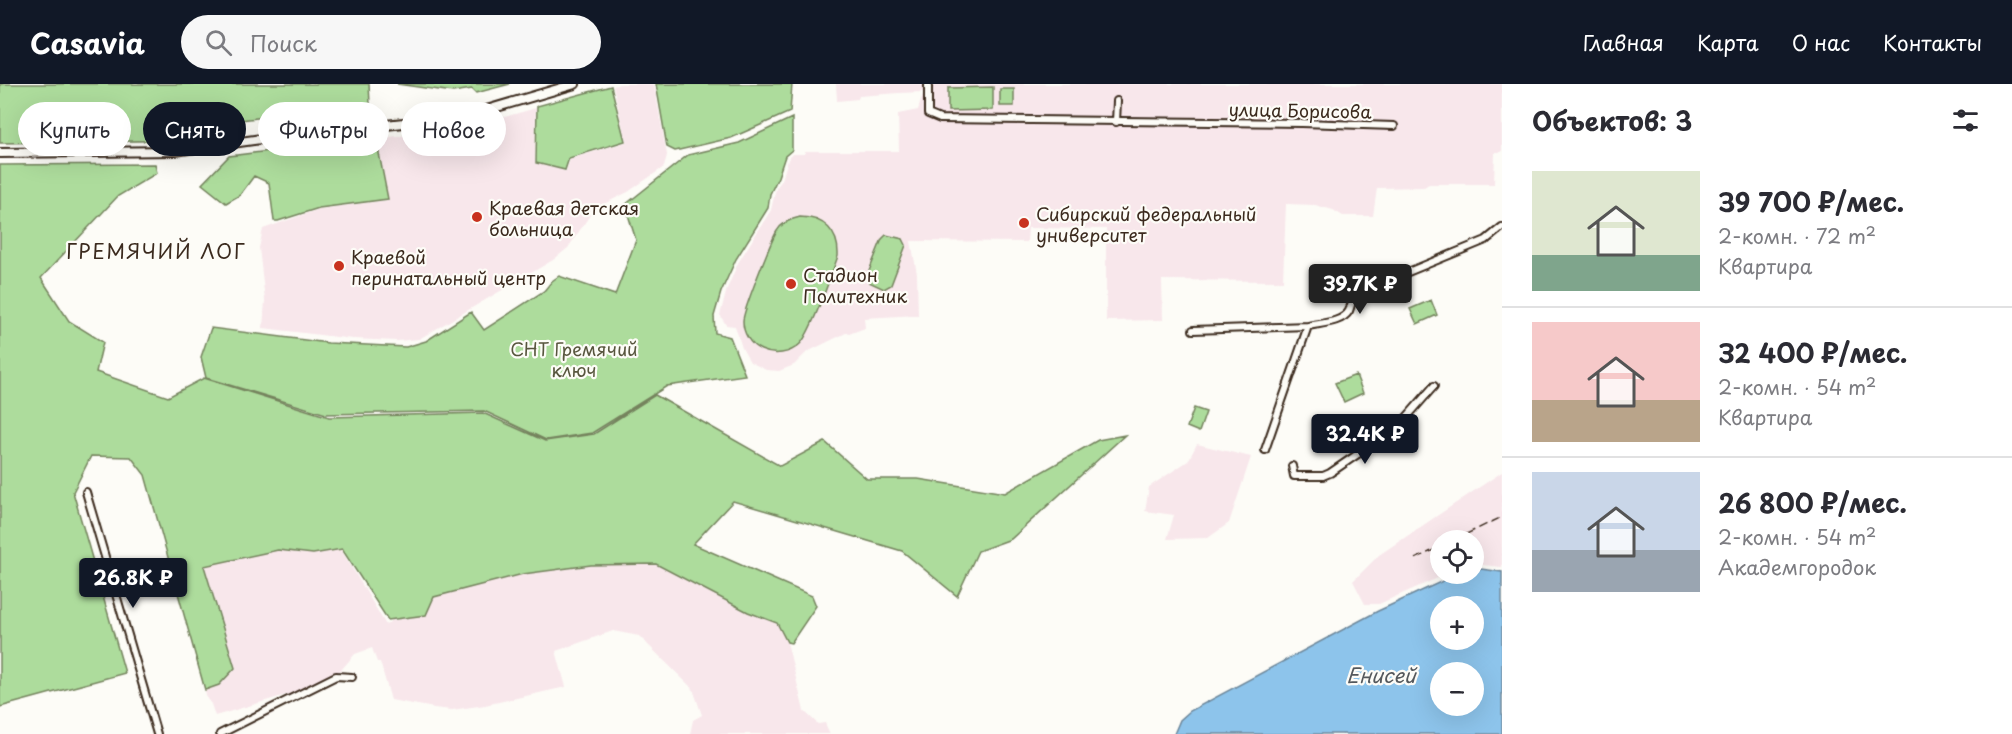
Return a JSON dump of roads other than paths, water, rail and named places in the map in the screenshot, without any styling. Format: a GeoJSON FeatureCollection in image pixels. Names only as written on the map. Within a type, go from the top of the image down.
{"type":"FeatureCollection","features":[{"type":"Feature","properties":{"kind":"main road"},"geometry":{"type":"LineString","coordinates":[[0,153],[175,151],[473,114],[575,84]]}},
{"type":"Feature","properties":{"kind":"street"},"geometry":{"type":"LineString","coordinates":[[928,84],[928,114],[940,119],[1116,122],[1117,101]]}},
{"type":"Feature","properties":{"kind":"street","name":"улица Борисова"},"geometry":{"type":"LineString","coordinates":[[1116,122],[1394,126]]}},
{"type":"Feature","properties":{"kind":"street"},"geometry":{"type":"LineString","coordinates":[[1193,330],[1308,326],[1342,319],[1357,293],[1486,240],[1502,227]]}},
{"type":"Feature","properties":{"kind":"street"},"geometry":{"type":"LineString","coordinates":[[1265,450],[1308,326]]}},
{"type":"Feature","properties":{"kind":"street"},"geometry":{"type":"LineString","coordinates":[[1292,466],[1294,476],[1323,476],[1330,473],[1400,426],[1434,387]]}},
{"type":"Feature","properties":{"kind":"street"},"geometry":{"type":"LineString","coordinates":[[86,492],[157,734]]}},
{"type":"Feature","properties":{"kind":"street"},"geometry":{"type":"LineString","coordinates":[[220,734],[336,676],[352,677]]}},
{"type":"Feature","properties":{"kind":"water","name":"Енисей"},"geometry":{"type":"Polygon","coordinates":[[[1484,569],[1502,572],[1502,734],[1174,734],[1180,720],[1190,711],[1378,611],[1436,584],[1484,584],[1484,569]]]}},
{"type":"Feature","properties":{"kind":"railway"},"geometry":{"type":"LineString","coordinates":[[1475,530],[1502,517]]}},
{"type":"Feature","properties":{"kind":"railway"},"geometry":{"type":"LineString","coordinates":[[1415,559],[1430,552]]}},
{"type":"Feature","properties":{"kind":"place","name":"Краевая детская больница"},"geometry":{"type":"Point","coordinates":[477,217]}},
{"type":"Feature","properties":{"kind":"place","name":"Сибирский федеральный университет"},"geometry":{"type":"Point","coordinates":[1024,223]}},
{"type":"Feature","properties":{"kind":"place","name":"Краевой перинатальный центр"},"geometry":{"type":"Point","coordinates":[339,266]}},
{"type":"Feature","properties":{"kind":"place","name":"Стадион Политехник"},"geometry":{"type":"Point","coordinates":[791,284]}},
{"type":"Feature","properties":{"kind":"district","name":"ГРЕМЯЧИЙ ЛОГ"},"geometry":{"type":"Point","coordinates":[156,251]}},
{"type":"Feature","properties":{"kind":"park label","name":"СНТ Гремячий ключ"},"geometry":{"type":"Point","coordinates":[574,358]}}]}
